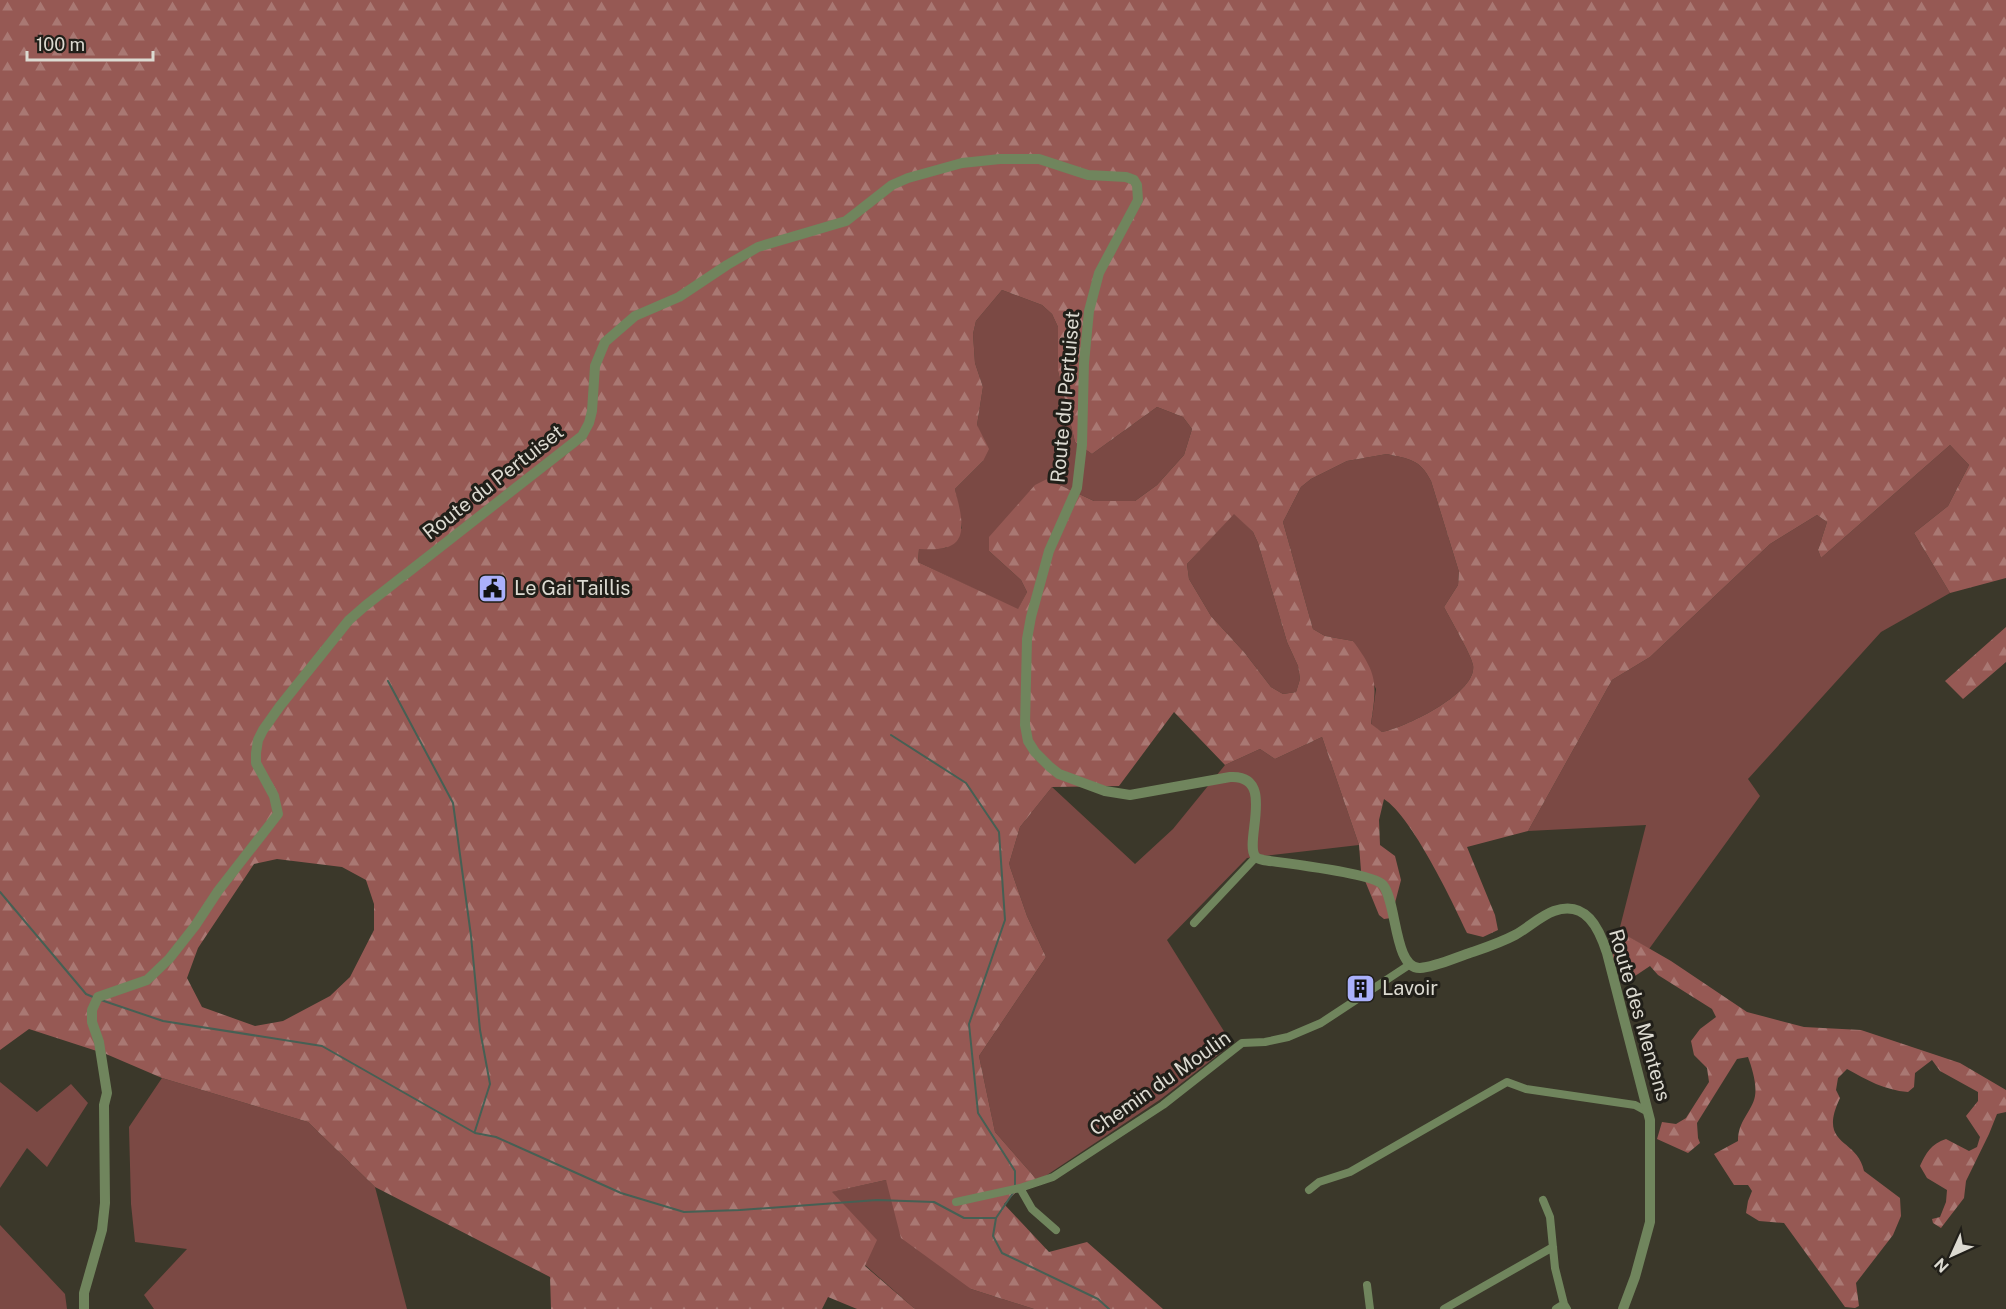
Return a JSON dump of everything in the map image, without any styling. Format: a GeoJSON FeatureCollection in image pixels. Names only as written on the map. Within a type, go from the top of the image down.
{"type":"FeatureCollection","features":[{"type":"Feature","properties":{"kind":"street","name":"Route du Pertuiset"},"geometry":{"type":"LineString","coordinates":[[84,1309],[84,1293],[102,1230],[106,1135],[104,1105],[107,1093],[99,1042],[92,1022],[92,1010],[98,997],[147,980],[169,959],[278,814],[274,796],[256,763],[256,753],[263,730],[350,620],[383,591],[582,436],[592,411],[595,366],[605,342],[616,331],[643,311],[679,297],[727,264],[758,247],[846,220],[892,185],[908,178],[962,163],[1000,159],[1039,159],[1088,174],[1126,177],[1134,180],[1137,185],[1138,200],[1099,273],[1089,311],[1084,363],[1082,445],[1077,488],[1049,551],[1027,639],[1024,712],[1028,741],[1035,752],[1059,774],[1105,791],[1130,795],[1230,777],[1240,777],[1246,780],[1253,788],[1255,797],[1253,854],[1256,857]]}},
{"type":"Feature","properties":{"kind":"street"},"geometry":{"type":"LineString","coordinates":[[1194,923],[1256,857],[1342,872],[1378,880],[1383,885],[1390,899],[1399,941],[1413,966]]}},
{"type":"Feature","properties":{"kind":"street","name":"Route des Mentens"},"geometry":{"type":"LineString","coordinates":[[1413,966],[1441,963],[1507,940],[1554,911],[1571,910],[1584,914],[1595,923],[1601,935],[1648,1112],[1651,1132],[1650,1222],[1635,1277],[1623,1309]]}},
{"type":"Feature","properties":{"kind":"street","name":"Chemin du Moulin"},"geometry":{"type":"LineString","coordinates":[[956,1202],[1053,1177],[1163,1105],[1242,1043],[1265,1042],[1288,1037],[1321,1023],[1413,966]]}},
{"type":"Feature","properties":{"kind":"street"},"geometry":{"type":"LineString","coordinates":[[1309,1190],[1318,1182],[1350,1172],[1507,1082],[1526,1089],[1635,1106],[1648,1112]]}},
{"type":"Feature","properties":{"kind":"street"},"geometry":{"type":"LineString","coordinates":[[1017,1188],[1032,1209],[1056,1230]]}},
{"type":"Feature","properties":{"kind":"street"},"geometry":{"type":"LineString","coordinates":[[1543,1200],[1550,1217],[1555,1268],[1566,1307],[1556,1309]]}},
{"type":"Feature","properties":{"kind":"street"},"geometry":{"type":"LineString","coordinates":[[1444,1309],[1553,1246]]}},
{"type":"Feature","properties":{"kind":"street"},"geometry":{"type":"LineString","coordinates":[[1367,1285],[1370,1309]]}},
{"type":"Feature","properties":{"kind":"shaded area"},"geometry":{"type":"Polygon","coordinates":[[[1002,290],[1042,305],[1052,314],[1058,327],[1058,371],[1075,442],[1092,454],[1157,407],[1183,417],[1192,429],[1184,455],[1157,485],[1135,501],[1094,501],[1047,479],[989,551],[1021,580],[1027,592],[1018,610],[918,562],[919,549],[946,548],[962,528],[955,489],[983,461],[977,425],[983,387],[975,363],[973,334],[976,321],[1002,290]]]}},
{"type":"Feature","properties":{"kind":"shaded area"},"geometry":{"type":"Polygon","coordinates":[[[1950,445],[1969,465],[1948,506],[1914,533],[1950,593],[1881,632],[1748,779],[1760,796],[1649,949],[1619,931],[1646,825],[1528,831],[1612,680],[1650,657],[1770,544],[1817,515],[1827,522],[1818,550],[1821,558],[1950,445]]]}},
{"type":"Feature","properties":{"kind":"shaded area"},"geometry":{"type":"Polygon","coordinates":[[[1387,454],[1418,464],[1431,481],[1459,572],[1458,585],[1444,607],[1473,665],[1471,676],[1464,687],[1438,708],[1406,724],[1382,732],[1371,725],[1376,689],[1353,641],[1325,636],[1313,629],[1283,522],[1301,487],[1311,479],[1347,461],[1387,454]]]}},
{"type":"Feature","properties":{"kind":"shaded area"},"geometry":{"type":"Polygon","coordinates":[[[1234,513],[1253,532],[1258,543],[1287,642],[1298,666],[1300,679],[1296,692],[1283,694],[1271,687],[1244,652],[1211,616],[1189,579],[1187,564],[1234,513]]]}},
{"type":"Feature","properties":{"kind":"shaded area"},"geometry":{"type":"Polygon","coordinates":[[[1322,737],[1359,845],[1247,858],[1167,940],[1232,1044],[1161,1099],[1038,1181],[995,1132],[979,1056],[1046,957],[1027,916],[1009,864],[1020,827],[1052,787],[1135,864],[1173,829],[1225,765],[1260,749],[1275,759],[1322,737]]]}},
{"type":"Feature","properties":{"kind":"shaded area"},"geometry":{"type":"Polygon","coordinates":[[[162,1078],[308,1122],[375,1187],[407,1309],[154,1309],[144,1295],[187,1249],[135,1242],[131,1204],[129,1127],[162,1078]]]}},
{"type":"Feature","properties":{"kind":"shaded area"},"geometry":{"type":"Polygon","coordinates":[[[0,1082],[37,1112],[71,1084],[88,1103],[47,1167],[27,1148],[0,1188],[0,1082]]]}},
{"type":"Feature","properties":{"kind":"shaded area"},"geometry":{"type":"Polygon","coordinates":[[[886,1180],[971,1289],[1034,1309],[915,1309],[865,1265],[831,1192],[886,1180]]]}},
{"type":"Feature","properties":{"kind":"shaded area"},"geometry":{"type":"Polygon","coordinates":[[[0,1225],[65,1294],[67,1309],[0,1309],[0,1225]]]}},
{"type":"Feature","properties":{"kind":"green space"},"geometry":{"type":"Polygon","coordinates":[[[0,0],[2006,0],[2006,578],[1950,593],[1914,533],[1948,506],[1969,465],[1950,445],[1821,558],[1818,550],[1827,522],[1817,515],[1770,544],[1650,657],[1612,680],[1528,831],[1467,847],[1495,915],[1498,930],[1483,937],[1467,933],[1442,881],[1419,841],[1407,823],[1384,799],[1379,820],[1380,845],[1395,856],[1401,880],[1391,918],[1384,919],[1379,915],[1361,871],[1359,845],[1322,737],[1275,759],[1260,749],[1225,765],[1174,712],[1119,786],[1052,787],[1020,827],[1009,864],[1027,916],[1046,957],[979,1056],[995,1132],[1038,1181],[1020,1188],[1004,1204],[1049,1252],[1087,1242],[1163,1309],[1034,1309],[971,1289],[901,1238],[886,1180],[832,1192],[877,1240],[865,1266],[915,1309],[857,1309],[828,1297],[822,1309],[551,1309],[550,1277],[375,1187],[308,1122],[162,1078],[106,1054],[29,1029],[0,1050],[0,0]],[[1002,290],[976,321],[973,334],[975,363],[983,387],[977,425],[989,449],[983,461],[955,489],[962,524],[958,539],[953,545],[944,548],[919,549],[918,562],[1018,609],[1027,592],[1021,580],[989,551],[989,537],[1035,485],[1047,479],[1094,501],[1135,501],[1157,485],[1184,455],[1192,429],[1183,417],[1157,407],[1092,454],[1075,442],[1058,371],[1058,327],[1052,314],[1042,305],[1002,290]],[[1387,454],[1347,461],[1311,479],[1301,487],[1283,522],[1313,629],[1325,636],[1353,641],[1367,663],[1374,680],[1371,724],[1382,732],[1406,724],[1438,708],[1464,687],[1471,676],[1473,665],[1444,607],[1458,585],[1459,572],[1427,474],[1413,461],[1387,454]],[[1234,514],[1187,564],[1189,579],[1211,616],[1244,652],[1271,687],[1283,694],[1296,692],[1300,679],[1298,666],[1287,642],[1253,532],[1234,514]],[[277,859],[254,864],[198,948],[187,978],[202,1007],[255,1026],[283,1021],[330,996],[350,977],[374,930],[374,904],[366,880],[342,867],[277,859]]]}},
{"type":"Feature","properties":{"kind":"green space"},"geometry":{"type":"Polygon","coordinates":[[[2006,627],[2006,662],[1963,699],[1945,681],[2006,627]]]}},
{"type":"Feature","properties":{"kind":"green space"},"geometry":{"type":"Polygon","coordinates":[[[1619,931],[1671,961],[1747,1012],[1804,1027],[1861,1030],[1960,1063],[2006,1090],[2006,1112],[1997,1114],[1966,1181],[1964,1198],[1941,1228],[1933,1223],[1932,1219],[1940,1217],[1946,1202],[1947,1190],[1927,1178],[1920,1166],[1930,1150],[1946,1139],[1969,1151],[1977,1147],[1980,1137],[1966,1116],[1978,1101],[1978,1092],[1940,1071],[1932,1060],[1915,1073],[1914,1087],[1908,1092],[1883,1087],[1847,1069],[1838,1078],[1836,1090],[1840,1098],[1833,1125],[1836,1134],[1854,1152],[1864,1171],[1900,1198],[1901,1216],[1893,1235],[1856,1283],[1859,1306],[1845,1307],[1784,1223],[1759,1221],[1746,1213],[1752,1191],[1748,1185],[1734,1185],[1714,1154],[1738,1141],[1740,1127],[1753,1102],[1755,1081],[1748,1057],[1737,1059],[1697,1123],[1700,1143],[1688,1153],[1657,1139],[1662,1122],[1676,1124],[1686,1118],[1709,1082],[1707,1068],[1694,1055],[1691,1041],[1700,1029],[1716,1017],[1712,1009],[1658,975],[1650,966],[1632,978],[1621,970],[1612,957],[1619,931]]]}},
{"type":"Feature","properties":{"kind":"waterway"},"geometry":{"type":"LineString","coordinates":[[388,681],[453,803],[471,936],[480,1030],[490,1084],[475,1131]]}},
{"type":"Feature","properties":{"kind":"waterway"},"geometry":{"type":"LineString","coordinates":[[891,735],[966,783],[999,832],[1005,920],[969,1024],[978,1113],[1015,1171],[1015,1185]]}},
{"type":"Feature","properties":{"kind":"waterway"},"geometry":{"type":"LineString","coordinates":[[0,892],[86,994],[93,997]]}},
{"type":"Feature","properties":{"kind":"waterway"},"geometry":{"type":"LineString","coordinates":[[101,1000],[163,1021],[322,1046],[475,1133],[496,1137],[621,1193],[684,1212],[877,1200],[934,1202],[964,1218],[996,1218],[993,1236],[1002,1253],[1098,1299],[1109,1309]]}},
{"type":"Feature","properties":{"kind":"waterway"},"geometry":{"type":"LineString","coordinates":[[996,1218],[1013,1193]]}},
{"type":"Feature","properties":{"kind":"place","name":"Le Gai Taillis"},"geometry":{"type":"Point","coordinates":[493,588]}},
{"type":"Feature","properties":{"kind":"place","name":"Lavoir"},"geometry":{"type":"Point","coordinates":[1361,988]}}]}
